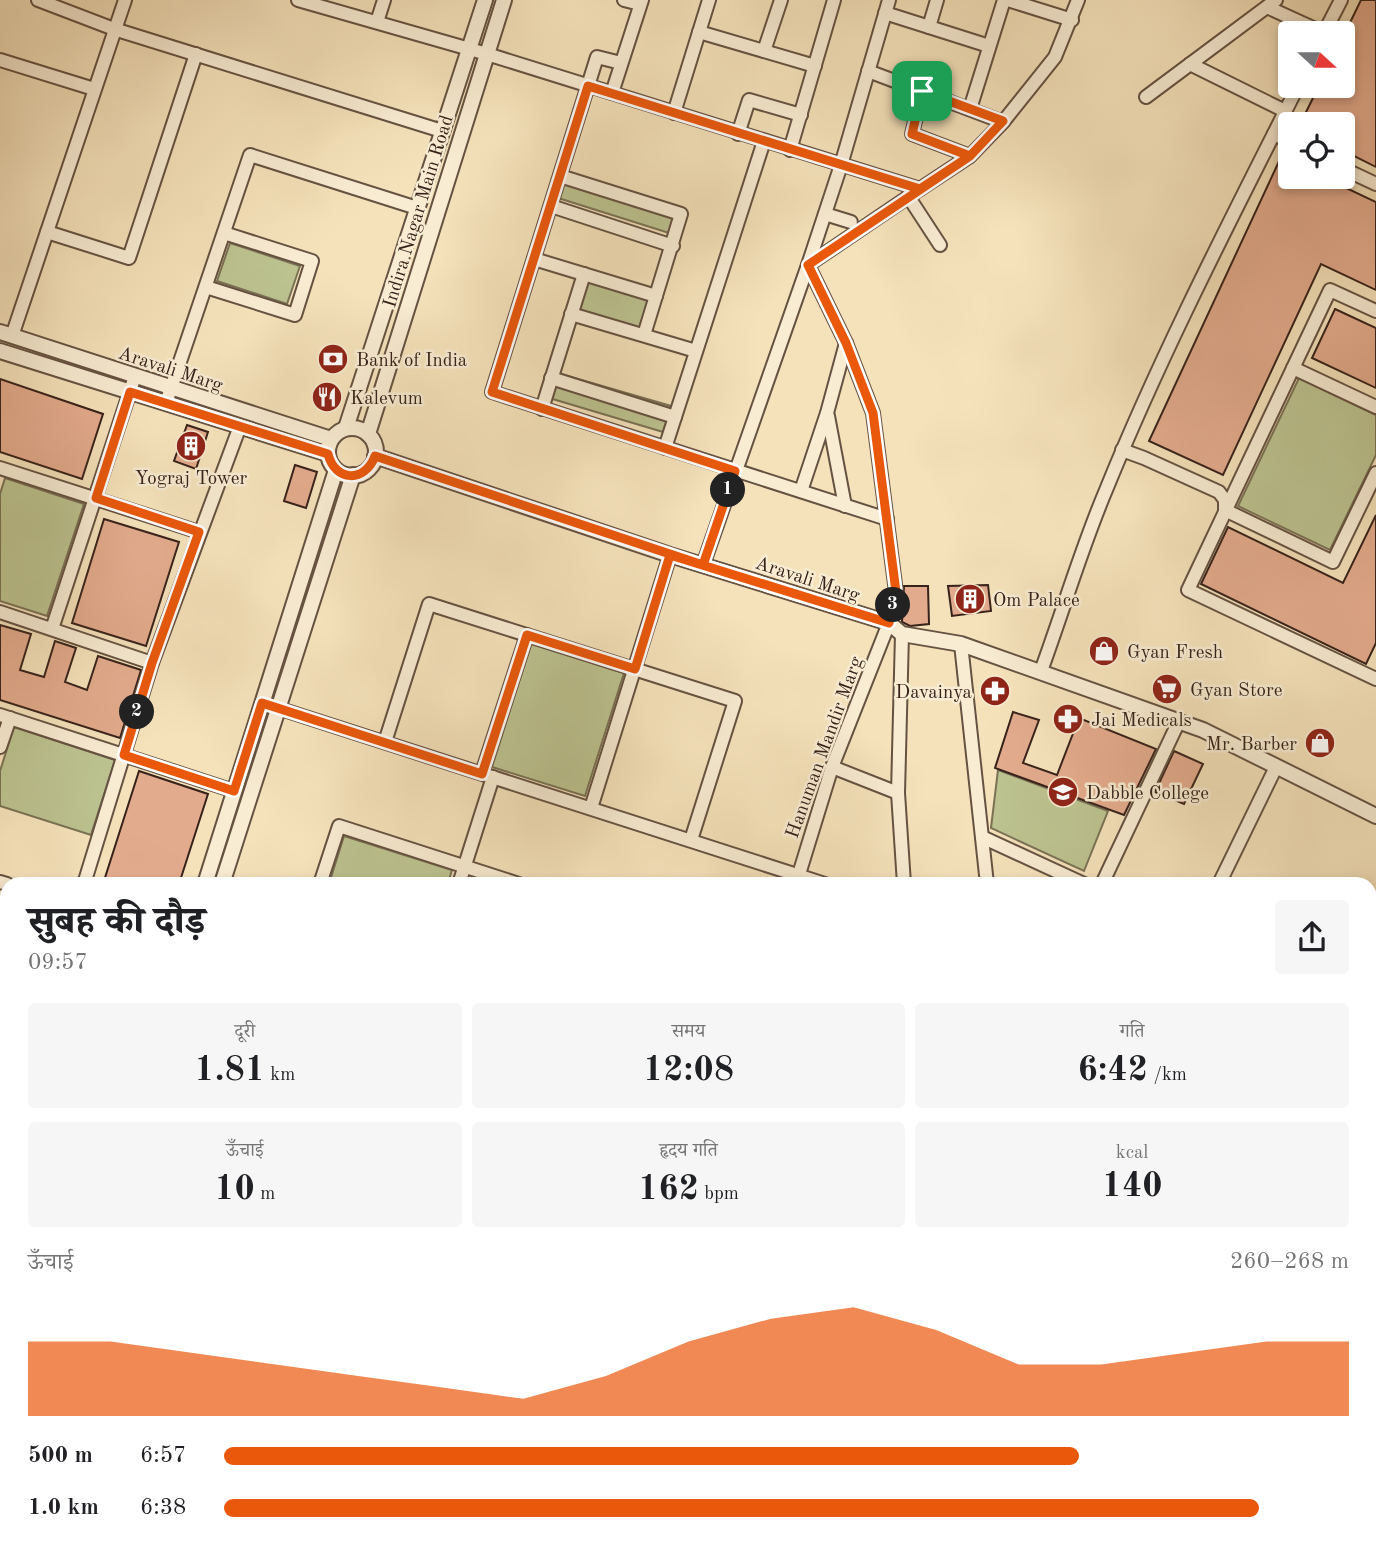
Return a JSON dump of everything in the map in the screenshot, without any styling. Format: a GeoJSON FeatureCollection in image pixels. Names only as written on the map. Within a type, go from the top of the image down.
{"type":"FeatureCollection","features":[{"type":"Feature","properties":{"kind":"street"},"geometry":{"type":"LineString","coordinates":[[38,0],[114,29],[442,131]]}},
{"type":"Feature","properties":{"kind":"street"},"geometry":{"type":"LineString","coordinates":[[6,334],[47,232],[125,0]]}},
{"type":"Feature","properties":{"kind":"street"},"geometry":{"type":"LineString","coordinates":[[298,0],[487,54],[920,189]]}},
{"type":"Feature","properties":{"kind":"street"},"geometry":{"type":"LineString","coordinates":[[377,22],[384,0]]}},
{"type":"Feature","properties":{"kind":"street","name":"Indira Nagar Main Road"},"geometry":{"type":"LineString","coordinates":[[346,428],[485,0]]}},
{"type":"Feature","properties":{"kind":"street","name":"Indira Nagar Main Road"},"geometry":{"type":"LineString","coordinates":[[368,434],[504,0]]}},
{"type":"Feature","properties":{"kind":"street"},"geometry":{"type":"LineString","coordinates":[[612,93],[641,2],[624,0]]}},
{"type":"Feature","properties":{"kind":"street"},"geometry":{"type":"LineString","coordinates":[[674,113],[709,0]]}},
{"type":"Feature","properties":{"kind":"street"},"geometry":{"type":"LineString","coordinates":[[764,51],[781,0]]}},
{"type":"Feature","properties":{"kind":"street"},"geometry":{"type":"LineString","coordinates":[[929,27],[937,0]]}},
{"type":"Feature","properties":{"kind":"street"},"geometry":{"type":"LineString","coordinates":[[970,109],[1006,0],[1072,20]]}},
{"type":"Feature","properties":{"kind":"street"},"geometry":{"type":"LineString","coordinates":[[808,265],[970,156],[1003,121],[1055,57],[1078,0]]}},
{"type":"Feature","properties":{"kind":"street"},"geometry":{"type":"LineString","coordinates":[[1330,21],[1341,0]]}},
{"type":"Feature","properties":{"kind":"street"},"geometry":{"type":"LineString","coordinates":[[790,149],[816,66],[831,1]]}},
{"type":"Feature","properties":{"kind":"street"},"geometry":{"type":"LineString","coordinates":[[1146,97],[1271,3],[1303,21]]}},
{"type":"Feature","properties":{"kind":"street"},"geometry":{"type":"LineString","coordinates":[[703,565],[825,214],[887,6],[929,27],[989,46]]}},
{"type":"Feature","properties":{"kind":"street"},"geometry":{"type":"LineString","coordinates":[[699,32],[816,66]]}},
{"type":"Feature","properties":{"kind":"street"},"geometry":{"type":"LineString","coordinates":[[47,232],[130,258],[195,54]]}},
{"type":"Feature","properties":{"kind":"street"},"geometry":{"type":"LineString","coordinates":[[621,63],[597,57],[492,392],[887,519]]}},
{"type":"Feature","properties":{"kind":"street"},"geometry":{"type":"LineString","coordinates":[[0,60],[94,89]]}},
{"type":"Feature","properties":{"kind":"street"},"geometry":{"type":"LineString","coordinates":[[1190,64],[1285,111]]}},
{"type":"Feature","properties":{"kind":"street"},"geometry":{"type":"LineString","coordinates":[[868,71],[1003,121]]}},
{"type":"Feature","properties":{"kind":"street"},"geometry":{"type":"LineString","coordinates":[[922,91],[912,134],[970,156]]}},
{"type":"Feature","properties":{"kind":"street"},"geometry":{"type":"LineString","coordinates":[[1041,671],[1122,450],[1165,354],[1292,98]]}},
{"type":"Feature","properties":{"kind":"street"},"geometry":{"type":"LineString","coordinates":[[738,134],[750,100],[801,116]]}},
{"type":"Feature","properties":{"kind":"street"},"geometry":{"type":"LineString","coordinates":[[1274,134],[1278,136]]}},
{"type":"Feature","properties":{"kind":"street"},"geometry":{"type":"LineString","coordinates":[[665,448],[764,141]]}},
{"type":"Feature","properties":{"kind":"street"},"geometry":{"type":"LineString","coordinates":[[166,403],[250,155],[417,208]]}},
{"type":"Feature","properties":{"kind":"street"},"geometry":{"type":"LineString","coordinates":[[1355,173],[1376,183]]}},
{"type":"Feature","properties":{"kind":"street"},"geometry":{"type":"LineString","coordinates":[[559,176],[679,212],[681,218],[644,335]]}},
{"type":"Feature","properties":{"kind":"street"},"geometry":{"type":"LineString","coordinates":[[908,196],[940,245]]}},
{"type":"Feature","properties":{"kind":"street"},"geometry":{"type":"LineString","coordinates":[[551,206],[673,246]]}},
{"type":"Feature","properties":{"kind":"street"},"geometry":{"type":"LineString","coordinates":[[825,214],[851,222]]}},
{"type":"Feature","properties":{"kind":"street"},"geometry":{"type":"LineString","coordinates":[[206,286],[295,315],[312,261],[224,233]]}},
{"type":"Feature","properties":{"kind":"street"},"geometry":{"type":"LineString","coordinates":[[534,259],[656,296]]}},
{"type":"Feature","properties":{"kind":"street","name":"Hanuman Mandir Marg"},"geometry":{"type":"LineString","coordinates":[[799,877],[832,767],[889,623],[896,592],[873,413],[846,343],[808,265]]}},
{"type":"Feature","properties":{"kind":"street"},"geometry":{"type":"LineString","coordinates":[[542,409],[584,274]]}},
{"type":"Feature","properties":{"kind":"street"},"geometry":{"type":"LineString","coordinates":[[1376,311],[1330,290],[1188,590],[1376,679]]}},
{"type":"Feature","properties":{"kind":"street"},"geometry":{"type":"LineString","coordinates":[[571,314],[696,351]]}},
{"type":"Feature","properties":{"kind":"street","name":"Aravali Marg"},"geometry":{"type":"LineString","coordinates":[[6,334],[171,388],[330,447]]}},
{"type":"Feature","properties":{"kind":"street"},"geometry":{"type":"LineString","coordinates":[[801,491],[827,413],[846,343]]}},
{"type":"Feature","properties":{"kind":"street","name":"Aravali Marg"},"geometry":{"type":"LineString","coordinates":[[0,351],[240,426],[330,447]]}},
{"type":"Feature","properties":{"kind":"street"},"geometry":{"type":"LineString","coordinates":[[1293,368],[1376,407]]}},
{"type":"Feature","properties":{"kind":"street"},"geometry":{"type":"LineString","coordinates":[[52,629],[135,376]]}},
{"type":"Feature","properties":{"kind":"street"},"geometry":{"type":"LineString","coordinates":[[551,378],[675,418]]}},
{"type":"Feature","properties":{"kind":"street"},"geometry":{"type":"LineString","coordinates":[[827,413],[845,506]]}},
{"type":"Feature","properties":{"kind":"street"},"geometry":{"type":"LineString","coordinates":[[86,877],[152,663],[240,426]]}},
{"type":"Feature","properties":{"kind":"street"},"geometry":{"type":"LineString","coordinates":[[207,877],[336,470],[330,447],[336,433],[346,428],[355,428],[368,434],[375,446],[375,456],[366,471],[353,475],[336,470]]}},
{"type":"Feature","properties":{"kind":"street"},"geometry":{"type":"LineString","coordinates":[[1122,450],[1219,492],[1225,500],[1225,510]]}},
{"type":"Feature","properties":{"kind":"street","name":"Aravali Marg"},"geometry":{"type":"LineString","coordinates":[[375,456],[670,555],[889,623],[902,634]]}},
{"type":"Feature","properties":{"kind":"street"},"geometry":{"type":"LineString","coordinates":[[0,468],[199,532]]}},
{"type":"Feature","properties":{"kind":"street"},"geometry":{"type":"LineString","coordinates":[[1225,510],[1333,562],[1376,473]]}},
{"type":"Feature","properties":{"kind":"street"},"geometry":{"type":"LineString","coordinates":[[224,877],[353,475]]}},
{"type":"Feature","properties":{"kind":"street"},"geometry":{"type":"LineString","coordinates":[[591,808],[670,555]]}},
{"type":"Feature","properties":{"kind":"street"},"geometry":{"type":"LineString","coordinates":[[385,742],[429,604],[735,701],[691,840]]}},
{"type":"Feature","properties":{"kind":"street"},"geometry":{"type":"LineString","coordinates":[[0,612],[152,663]]}},
{"type":"Feature","properties":{"kind":"street"},"geometry":{"type":"LineString","coordinates":[[904,877],[898,793],[902,634],[961,644],[1203,730],[1376,816]]}},
{"type":"Feature","properties":{"kind":"street"},"geometry":{"type":"LineString","coordinates":[[461,877],[527,635]]}},
{"type":"Feature","properties":{"kind":"street"},"geometry":{"type":"LineString","coordinates":[[961,644],[986,877]]}},
{"type":"Feature","properties":{"kind":"street"},"geometry":{"type":"LineString","coordinates":[[262,703],[691,840],[793,877]]}},
{"type":"Feature","properties":{"kind":"street"},"geometry":{"type":"LineString","coordinates":[[0,747],[5,716],[234,791]]}},
{"type":"Feature","properties":{"kind":"street"},"geometry":{"type":"LineString","coordinates":[[1105,877],[1179,722]]}},
{"type":"Feature","properties":{"kind":"street"},"geometry":{"type":"LineString","coordinates":[[832,767],[898,793]]}},
{"type":"Feature","properties":{"kind":"street"},"geometry":{"type":"LineString","coordinates":[[1222,877],[1276,767]]}},
{"type":"Feature","properties":{"kind":"street"},"geometry":{"type":"LineString","coordinates":[[322,877],[339,826],[498,877]]}},
{"type":"Feature","properties":{"kind":"street"},"geometry":{"type":"LineString","coordinates":[[982,837],[1069,877]]}},
{"type":"Feature","properties":{"kind":"green space"},"geometry":{"type":"Polygon","coordinates":[[[563,171],[677,206],[669,233],[555,197],[563,171]]]}},
{"type":"Feature","properties":{"kind":"green space"},"geometry":{"type":"Polygon","coordinates":[[[230,243],[300,266],[287,304],[217,281],[230,243]]]}},
{"type":"Feature","properties":{"kind":"green space"},"geometry":{"type":"Polygon","coordinates":[[[585,274],[650,294],[639,330],[574,310],[585,274]]]}},
{"type":"Feature","properties":{"kind":"green space"},"geometry":{"type":"Polygon","coordinates":[[[554,372],[671,406],[663,432],[546,397],[554,372]]]}},
{"type":"Feature","properties":{"kind":"green space"},"geometry":{"type":"Polygon","coordinates":[[[1299,378],[1376,415],[1376,455],[1330,550],[1238,506],[1299,378]]]}},
{"type":"Feature","properties":{"kind":"green space"},"geometry":{"type":"Polygon","coordinates":[[[5,478],[84,504],[47,616],[0,601],[0,494],[5,478]]]}},
{"type":"Feature","properties":{"kind":"green space"},"geometry":{"type":"Polygon","coordinates":[[[531,644],[624,673],[585,796],[492,767],[531,644]]]}},
{"type":"Feature","properties":{"kind":"green space"},"geometry":{"type":"Polygon","coordinates":[[[14,727],[115,760],[91,835],[0,806],[0,771],[14,727]]]}},
{"type":"Feature","properties":{"kind":"green space"},"geometry":{"type":"Polygon","coordinates":[[[998,770],[1108,811],[1084,871],[991,828],[998,770]]]}},
{"type":"Feature","properties":{"kind":"green space"},"geometry":{"type":"Polygon","coordinates":[[[344,836],[452,870],[450,877],[331,877],[344,836]]]}},
{"type":"Feature","properties":{"kind":"building"},"geometry":{"type":"Polygon","coordinates":[[[1361,0],[1376,0],[1376,167],[1355,156],[1355,112],[1306,112],[1313,98],[1355,98],[1355,21],[1351,21],[1361,0]]]}},
{"type":"Feature","properties":{"kind":"building"},"geometry":{"type":"Polygon","coordinates":[[[1278,163],[1278,189],[1348,189],[1376,202],[1376,290],[1321,264],[1223,475],[1149,441],[1278,163]]]}},
{"type":"Feature","properties":{"kind":"building"},"geometry":{"type":"Polygon","coordinates":[[[1335,309],[1376,328],[1376,388],[1312,358],[1335,309]]]}},
{"type":"Feature","properties":{"kind":"building"},"geometry":{"type":"Polygon","coordinates":[[[0,379],[103,414],[82,479],[0,452],[0,379]]]}},
{"type":"Feature","properties":{"kind":"building","name":"Yograj Tower"},"geometry":{"type":"Polygon","coordinates":[[[187,425],[208,432],[196,469],[174,461],[187,425]]]}},
{"type":"Feature","properties":{"kind":"building"},"geometry":{"type":"Polygon","coordinates":[[[295,465],[317,472],[306,508],[284,501],[295,465]]]}},
{"type":"Feature","properties":{"kind":"building"},"geometry":{"type":"Polygon","coordinates":[[[1376,515],[1376,643],[1366,664],[1201,584],[1228,527],[1343,583],[1376,515]]]}},
{"type":"Feature","properties":{"kind":"building"},"geometry":{"type":"Polygon","coordinates":[[[104,519],[179,542],[146,646],[72,623],[104,519]]]}},
{"type":"Feature","properties":{"kind":"building","name":"Om Palace"},"geometry":{"type":"Polygon","coordinates":[[[988,585],[991,611],[952,616],[948,586],[988,585]]]}},
{"type":"Feature","properties":{"kind":"building"},"geometry":{"type":"Polygon","coordinates":[[[904,586],[928,586],[929,624],[910,626],[902,622],[904,586]]]}},
{"type":"Feature","properties":{"kind":"building"},"geometry":{"type":"Polygon","coordinates":[[[0,625],[31,634],[20,670],[44,677],[55,641],[76,648],[65,682],[87,690],[98,656],[141,670],[120,738],[0,700],[0,625]]]}},
{"type":"Feature","properties":{"kind":"building"},"geometry":{"type":"Polygon","coordinates":[[[1013,712],[1039,720],[1023,763],[1057,775],[1079,718],[1156,749],[1124,815],[995,768],[1013,712]]]}},
{"type":"Feature","properties":{"kind":"building"},"geometry":{"type":"Polygon","coordinates":[[[1174,751],[1203,764],[1184,804],[1155,792],[1174,751]]]}},
{"type":"Feature","properties":{"kind":"building"},"geometry":{"type":"Polygon","coordinates":[[[139,771],[208,794],[181,877],[105,877],[139,771]]]}},
{"type":"Feature","properties":{"kind":"place","name":"Bank of India"},"geometry":{"type":"Point","coordinates":[333,359]}},
{"type":"Feature","properties":{"kind":"place","name":"Kalevum"},"geometry":{"type":"Point","coordinates":[327,397]}},
{"type":"Feature","properties":{"kind":"place","name":"Yograj Tower"},"geometry":{"type":"Point","coordinates":[191,446]}},
{"type":"Feature","properties":{"kind":"place","name":"Om Palace"},"geometry":{"type":"Point","coordinates":[970,599]}},
{"type":"Feature","properties":{"kind":"place","name":"Gyan Fresh"},"geometry":{"type":"Point","coordinates":[1104,651]}},
{"type":"Feature","properties":{"kind":"place","name":"Gyan Store"},"geometry":{"type":"Point","coordinates":[1167,689]}},
{"type":"Feature","properties":{"kind":"place","name":"Davainya"},"geometry":{"type":"Point","coordinates":[995,691]}},
{"type":"Feature","properties":{"kind":"place","name":"Jai Medicals"},"geometry":{"type":"Point","coordinates":[1068,719]}},
{"type":"Feature","properties":{"kind":"place","name":"Mr. Barber"},"geometry":{"type":"Point","coordinates":[1320,743]}},
{"type":"Feature","properties":{"kind":"place","name":"Dabble College"},"geometry":{"type":"Point","coordinates":[1063,792]}},
{"type":"Feature","properties":{"kind":"route"},"geometry":{"type":"LineString","coordinates":[[922,91],[912,134],[970,156],[920,189],[588,86],[492,392],[735,471],[703,565],[375,456],[366,471],[358,475],[341,473],[332,466],[328,454],[130,392],[96,498],[199,532],[152,663],[124,755],[234,791],[262,703],[482,774],[527,635],[635,669],[670,555],[889,623],[896,592],[873,413],[846,343],[808,265],[970,156],[1003,121],[922,91]]}}]}
